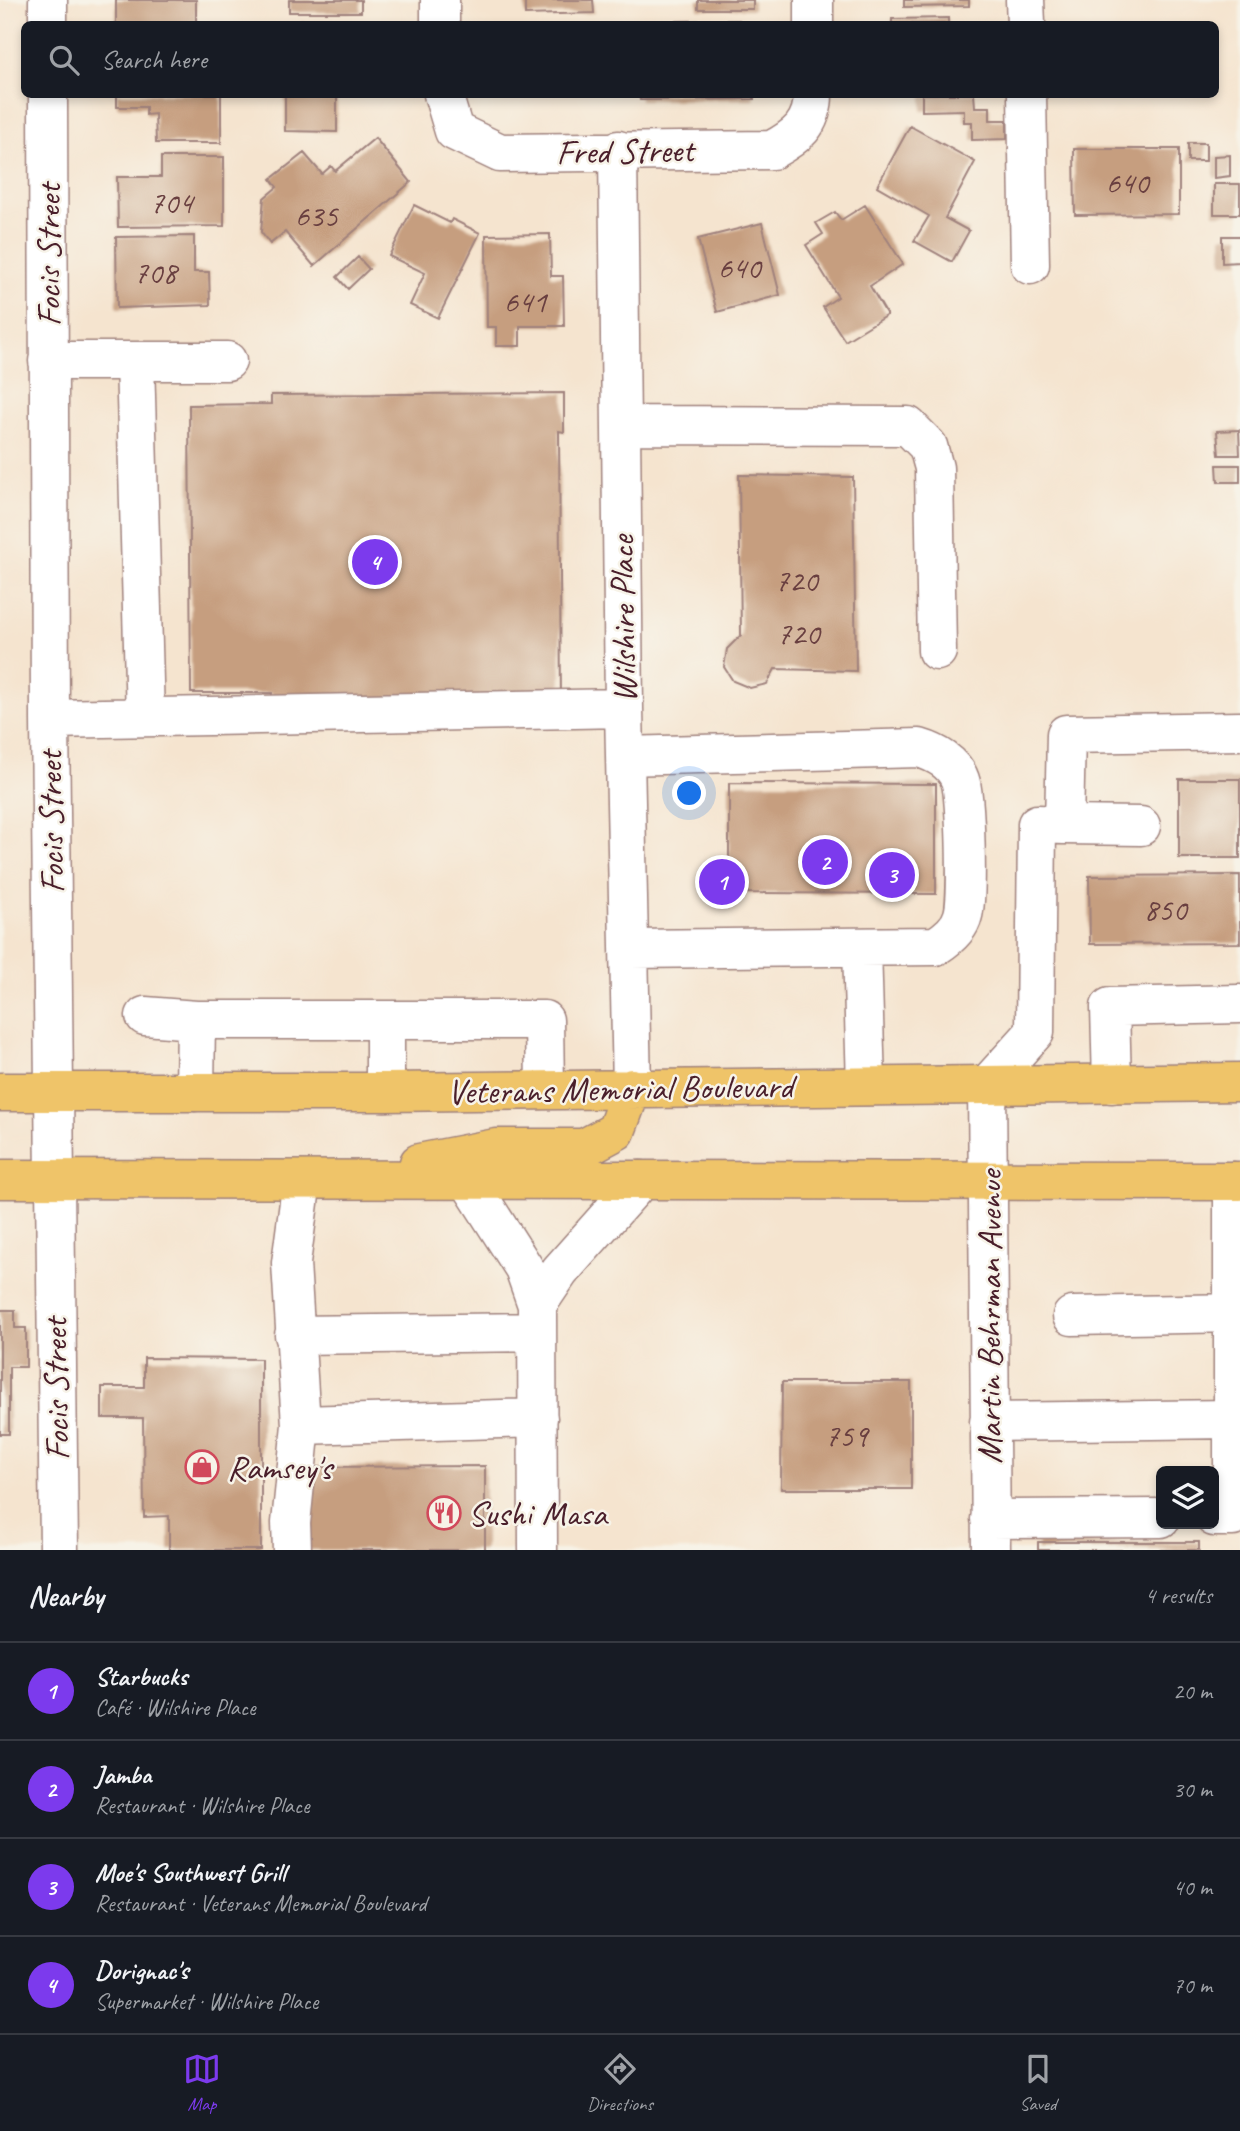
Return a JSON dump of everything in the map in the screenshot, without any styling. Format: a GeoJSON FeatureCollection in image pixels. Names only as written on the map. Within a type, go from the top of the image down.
{"type":"FeatureCollection","features":[{"type":"Feature","properties":{"kind":"main road","name":"Veterans Memorial Boulevard"},"geometry":{"type":"LineString","coordinates":[[0,1092],[385,1092],[1240,1082]]}},
{"type":"Feature","properties":{"kind":"main road"},"geometry":{"type":"LineString","coordinates":[[315,1180],[496,1148],[584,1147],[615,1130],[632,1088]]}},
{"type":"Feature","properties":{"kind":"main road"},"geometry":{"type":"LineString","coordinates":[[0,1178],[1236,1181]]}},
{"type":"Feature","properties":{"kind":"street"},"geometry":{"type":"LineString","coordinates":[[48,0],[48,21]]}},
{"type":"Feature","properties":{"kind":"street"},"geometry":{"type":"LineString","coordinates":[[440,0],[440,21]]}},
{"type":"Feature","properties":{"kind":"street"},"geometry":{"type":"LineString","coordinates":[[814,0],[814,21]]}},
{"type":"Feature","properties":{"kind":"street"},"geometry":{"type":"LineString","coordinates":[[1025,0],[1026,21]]}},
{"type":"Feature","properties":{"kind":"street","name":"Focis Street"},"geometry":{"type":"LineString","coordinates":[[48,98],[50,719],[59,1550]]}},
{"type":"Feature","properties":{"kind":"street","name":"Fred Street"},"geometry":{"type":"LineString","coordinates":[[444,98],[454,131],[500,153],[772,150],[799,135],[813,106],[813,98]]}},
{"type":"Feature","properties":{"kind":"street"},"geometry":{"type":"LineString","coordinates":[[1027,98],[1030,265]]}},
{"type":"Feature","properties":{"kind":"street","name":"Wilshire Place"},"geometry":{"type":"LineString","coordinates":[[618,150],[624,708],[632,1088]]}},
{"type":"Feature","properties":{"kind":"street"},"geometry":{"type":"LineString","coordinates":[[135,361],[145,717]]}},
{"type":"Feature","properties":{"kind":"street"},"geometry":{"type":"LineString","coordinates":[[48,362],[227,361]]}},
{"type":"Feature","properties":{"kind":"street"},"geometry":{"type":"LineString","coordinates":[[621,425],[908,426],[928,446],[934,468],[937,651]]}},
{"type":"Feature","properties":{"kind":"street"},"geometry":{"type":"LineString","coordinates":[[50,719],[624,708]]}},
{"type":"Feature","properties":{"kind":"street"},"geometry":{"type":"LineString","coordinates":[[1064,825],[1066,734],[1240,731]]}},
{"type":"Feature","properties":{"kind":"street"},"geometry":{"type":"LineString","coordinates":[[625,756],[919,748],[936,754],[952,768],[962,787],[963,916],[949,937],[936,946],[631,949]]}},
{"type":"Feature","properties":{"kind":"street"},"geometry":{"type":"LineString","coordinates":[[986,1085],[1035,1032],[1037,824],[1141,826]]}},
{"type":"Feature","properties":{"kind":"street"},"geometry":{"type":"LineString","coordinates":[[862,947],[866,1086]]}},
{"type":"Feature","properties":{"kind":"street"},"geometry":{"type":"LineString","coordinates":[[1112,1084],[1110,1007],[1240,1004]]}},
{"type":"Feature","properties":{"kind":"street"},"geometry":{"type":"LineString","coordinates":[[145,1016],[197,1020],[544,1020],[545,1089]]}},
{"type":"Feature","properties":{"kind":"street"},"geometry":{"type":"LineString","coordinates":[[195,1092],[197,1020]]}},
{"type":"Feature","properties":{"kind":"street"},"geometry":{"type":"LineString","coordinates":[[385,1020],[385,1092]]}},
{"type":"Feature","properties":{"kind":"street","name":"Martin Behrman Avenue"},"geometry":{"type":"LineString","coordinates":[[986,1085],[990,1535]]}},
{"type":"Feature","properties":{"kind":"street"},"geometry":{"type":"LineString","coordinates":[[292,1550],[291,1522],[301,1425],[291,1263],[315,1180]]}},
{"type":"Feature","properties":{"kind":"street"},"geometry":{"type":"LineString","coordinates":[[468,1180],[524,1268],[537,1319],[538,1550]]}},
{"type":"Feature","properties":{"kind":"street"},"geometry":{"type":"LineString","coordinates":[[537,1319],[560,1271],[641,1180]]}},
{"type":"Feature","properties":{"kind":"street"},"geometry":{"type":"LineString","coordinates":[[1227,1528],[1237,1313],[1236,1181]]}},
{"type":"Feature","properties":{"kind":"street"},"geometry":{"type":"LineString","coordinates":[[1072,1316],[1237,1313]]}},
{"type":"Feature","properties":{"kind":"street"},"geometry":{"type":"LineString","coordinates":[[294,1335],[537,1319]]}},
{"type":"Feature","properties":{"kind":"street"},"geometry":{"type":"LineString","coordinates":[[301,1425],[538,1418]]}},
{"type":"Feature","properties":{"kind":"street"},"geometry":{"type":"LineString","coordinates":[[989,1422],[1233,1419]]}},
{"type":"Feature","properties":{"kind":"street"},"geometry":{"type":"LineString","coordinates":[[990,1535],[1156,1518]]}},
{"type":"Feature","properties":{"kind":"building"},"geometry":{"type":"Polygon","coordinates":[[[116,0],[196,0],[196,21],[116,21],[116,0]]]}},
{"type":"Feature","properties":{"kind":"building"},"geometry":{"type":"Polygon","coordinates":[[[289,0],[361,0],[361,12],[289,12],[289,0]]]}},
{"type":"Feature","properties":{"kind":"building"},"geometry":{"type":"Polygon","coordinates":[[[525,0],[593,0],[594,13],[525,15],[525,0]]]}},
{"type":"Feature","properties":{"kind":"building"},"geometry":{"type":"Polygon","coordinates":[[[698,0],[753,0],[753,9],[698,9],[698,0]]]}},
{"type":"Feature","properties":{"kind":"building"},"geometry":{"type":"Polygon","coordinates":[[[904,0],[969,0],[969,6],[904,7],[904,0]]]}},
{"type":"Feature","properties":{"kind":"building"},"geometry":{"type":"Polygon","coordinates":[[[948,18],[948,21],[892,21],[948,18]]]}},
{"type":"Feature","properties":{"kind":"building"},"geometry":{"type":"Polygon","coordinates":[[[739,20],[739,21],[676,21],[739,20]]]}},
{"type":"Feature","properties":{"kind":"building"},"geometry":{"type":"Polygon","coordinates":[[[117,98],[221,98],[221,143],[156,143],[155,114],[146,115],[146,107],[117,107],[117,98]]]}},
{"type":"Feature","properties":{"kind":"building"},"geometry":{"type":"Polygon","coordinates":[[[285,98],[337,98],[337,132],[285,131],[285,98]]]}},
{"type":"Feature","properties":{"kind":"building"},"geometry":{"type":"Polygon","coordinates":[[[640,98],[754,98],[754,99],[640,98]]]}},
{"type":"Feature","properties":{"kind":"building"},"geometry":{"type":"Polygon","coordinates":[[[922,98],[974,98],[975,107],[990,107],[990,120],[1007,120],[1007,139],[972,140],[972,122],[964,122],[964,110],[922,111],[922,98]]]}},
{"type":"Feature","properties":{"kind":"building"},"geometry":{"type":"Polygon","coordinates":[[[910,126],[975,162],[945,218],[969,231],[952,262],[914,241],[929,216],[877,186],[910,126]]]}},
{"type":"Feature","properties":{"kind":"building"},"geometry":{"type":"Polygon","coordinates":[[[375,138],[411,182],[314,266],[285,232],[270,244],[261,232],[264,198],[277,187],[271,179],[304,153],[322,174],[331,166],[335,171],[375,138]]]}},
{"type":"Feature","properties":{"kind":"building"},"geometry":{"type":"Polygon","coordinates":[[[1188,143],[1206,143],[1206,161],[1188,161],[1188,143]]]}},
{"type":"Feature","properties":{"kind":"building"},"geometry":{"type":"Polygon","coordinates":[[[1074,149],[1179,149],[1179,214],[1075,215],[1074,149]]]}},
{"type":"Feature","properties":{"kind":"building"},"geometry":{"type":"Polygon","coordinates":[[[1230,155],[1230,176],[1214,178],[1214,156],[1230,155]]]}},
{"type":"Feature","properties":{"kind":"building"},"geometry":{"type":"Polygon","coordinates":[[[161,157],[224,157],[224,226],[118,227],[117,177],[161,177],[161,157]]]}},
{"type":"Feature","properties":{"kind":"building"},"geometry":{"type":"Polygon","coordinates":[[[1214,184],[1240,184],[1240,214],[1214,214],[1214,184]]]}},
{"type":"Feature","properties":{"kind":"building"},"geometry":{"type":"Polygon","coordinates":[[[414,205],[450,223],[452,219],[480,233],[438,318],[410,305],[425,273],[389,256],[414,205]]]}},
{"type":"Feature","properties":{"kind":"building"},"geometry":{"type":"Polygon","coordinates":[[[865,205],[903,264],[870,286],[887,315],[845,341],[823,307],[838,297],[806,245],[823,234],[816,223],[835,212],[841,220],[865,205]]]}},
{"type":"Feature","properties":{"kind":"building"},"geometry":{"type":"Polygon","coordinates":[[[762,223],[780,295],[717,312],[698,239],[762,223]]]}},
{"type":"Feature","properties":{"kind":"building"},"geometry":{"type":"Polygon","coordinates":[[[550,234],[551,276],[563,276],[564,326],[520,326],[520,346],[496,346],[496,327],[487,327],[486,235],[550,234]]]}},
{"type":"Feature","properties":{"kind":"building"},"geometry":{"type":"Polygon","coordinates":[[[194,236],[194,272],[209,272],[210,305],[117,308],[116,237],[194,236]]]}},
{"type":"Feature","properties":{"kind":"building"},"geometry":{"type":"Polygon","coordinates":[[[1222,236],[1240,236],[1240,262],[1222,263],[1222,236]]]}},
{"type":"Feature","properties":{"kind":"building"},"geometry":{"type":"Polygon","coordinates":[[[358,257],[369,269],[348,289],[337,277],[358,257]]]}},
{"type":"Feature","properties":{"kind":"building"},"geometry":{"type":"Polygon","coordinates":[[[564,393],[564,432],[559,431],[561,704],[272,706],[272,693],[191,693],[189,405],[271,404],[271,395],[564,393]]]}},
{"type":"Feature","properties":{"kind":"building"},"geometry":{"type":"Polygon","coordinates":[[[1239,430],[1240,455],[1219,455],[1217,431],[1239,430]]]}},
{"type":"Feature","properties":{"kind":"building"},"geometry":{"type":"Polygon","coordinates":[[[1217,465],[1240,465],[1240,482],[1218,482],[1217,465]]]}},
{"type":"Feature","properties":{"kind":"building"},"geometry":{"type":"Polygon","coordinates":[[[739,475],[853,477],[856,671],[775,669],[767,684],[750,688],[733,681],[724,667],[727,649],[741,635],[739,475]]]}},
{"type":"Feature","properties":{"kind":"building"},"geometry":{"type":"Polygon","coordinates":[[[1179,779],[1240,779],[1240,858],[1179,858],[1179,779]]]}},
{"type":"Feature","properties":{"kind":"building"},"geometry":{"type":"Polygon","coordinates":[[[729,783],[936,784],[936,894],[729,893],[729,783]]]}},
{"type":"Feature","properties":{"kind":"building"},"geometry":{"type":"Polygon","coordinates":[[[1240,875],[1240,943],[1090,944],[1089,876],[1240,875]]]}},
{"type":"Feature","properties":{"kind":"building"},"geometry":{"type":"Polygon","coordinates":[[[0,1310],[15,1310],[15,1328],[26,1328],[26,1367],[9,1367],[9,1434],[0,1434],[0,1310]]]}},
{"type":"Feature","properties":{"kind":"building","name":"Ramsey's"},"geometry":{"type":"Polygon","coordinates":[[[144,1358],[261,1359],[261,1550],[169,1550],[169,1516],[144,1517],[143,1418],[102,1418],[102,1387],[144,1387],[144,1358]]]}},
{"type":"Feature","properties":{"kind":"building"},"geometry":{"type":"Polygon","coordinates":[[[782,1382],[911,1382],[911,1489],[781,1489],[782,1382]]]}},
{"type":"Feature","properties":{"kind":"building"},"geometry":{"type":"Polygon","coordinates":[[[485,1466],[485,1550],[307,1550],[306,1467],[485,1466]]]}},
{"type":"Feature","properties":{"kind":"building"},"geometry":{"type":"Polygon","coordinates":[[[1038,1542],[1199,1542],[1199,1550],[1038,1550],[1038,1542]]]}},
{"type":"Feature","properties":{"kind":"place","name":"Dorignac's"},"geometry":{"type":"Point","coordinates":[375,562]}},
{"type":"Feature","properties":{"kind":"place","name":"Jamba"},"geometry":{"type":"Point","coordinates":[825,862]}},
{"type":"Feature","properties":{"kind":"place","name":"Moe's Southwest Grill"},"geometry":{"type":"Point","coordinates":[892,875]}},
{"type":"Feature","properties":{"kind":"place","name":"Starbucks"},"geometry":{"type":"Point","coordinates":[722,882]}},
{"type":"Feature","properties":{"kind":"place","name":"Ramsey's"},"geometry":{"type":"Point","coordinates":[202,1467]}},
{"type":"Feature","properties":{"kind":"place","name":"Sushi Masa"},"geometry":{"type":"Point","coordinates":[444,1513]}}]}
